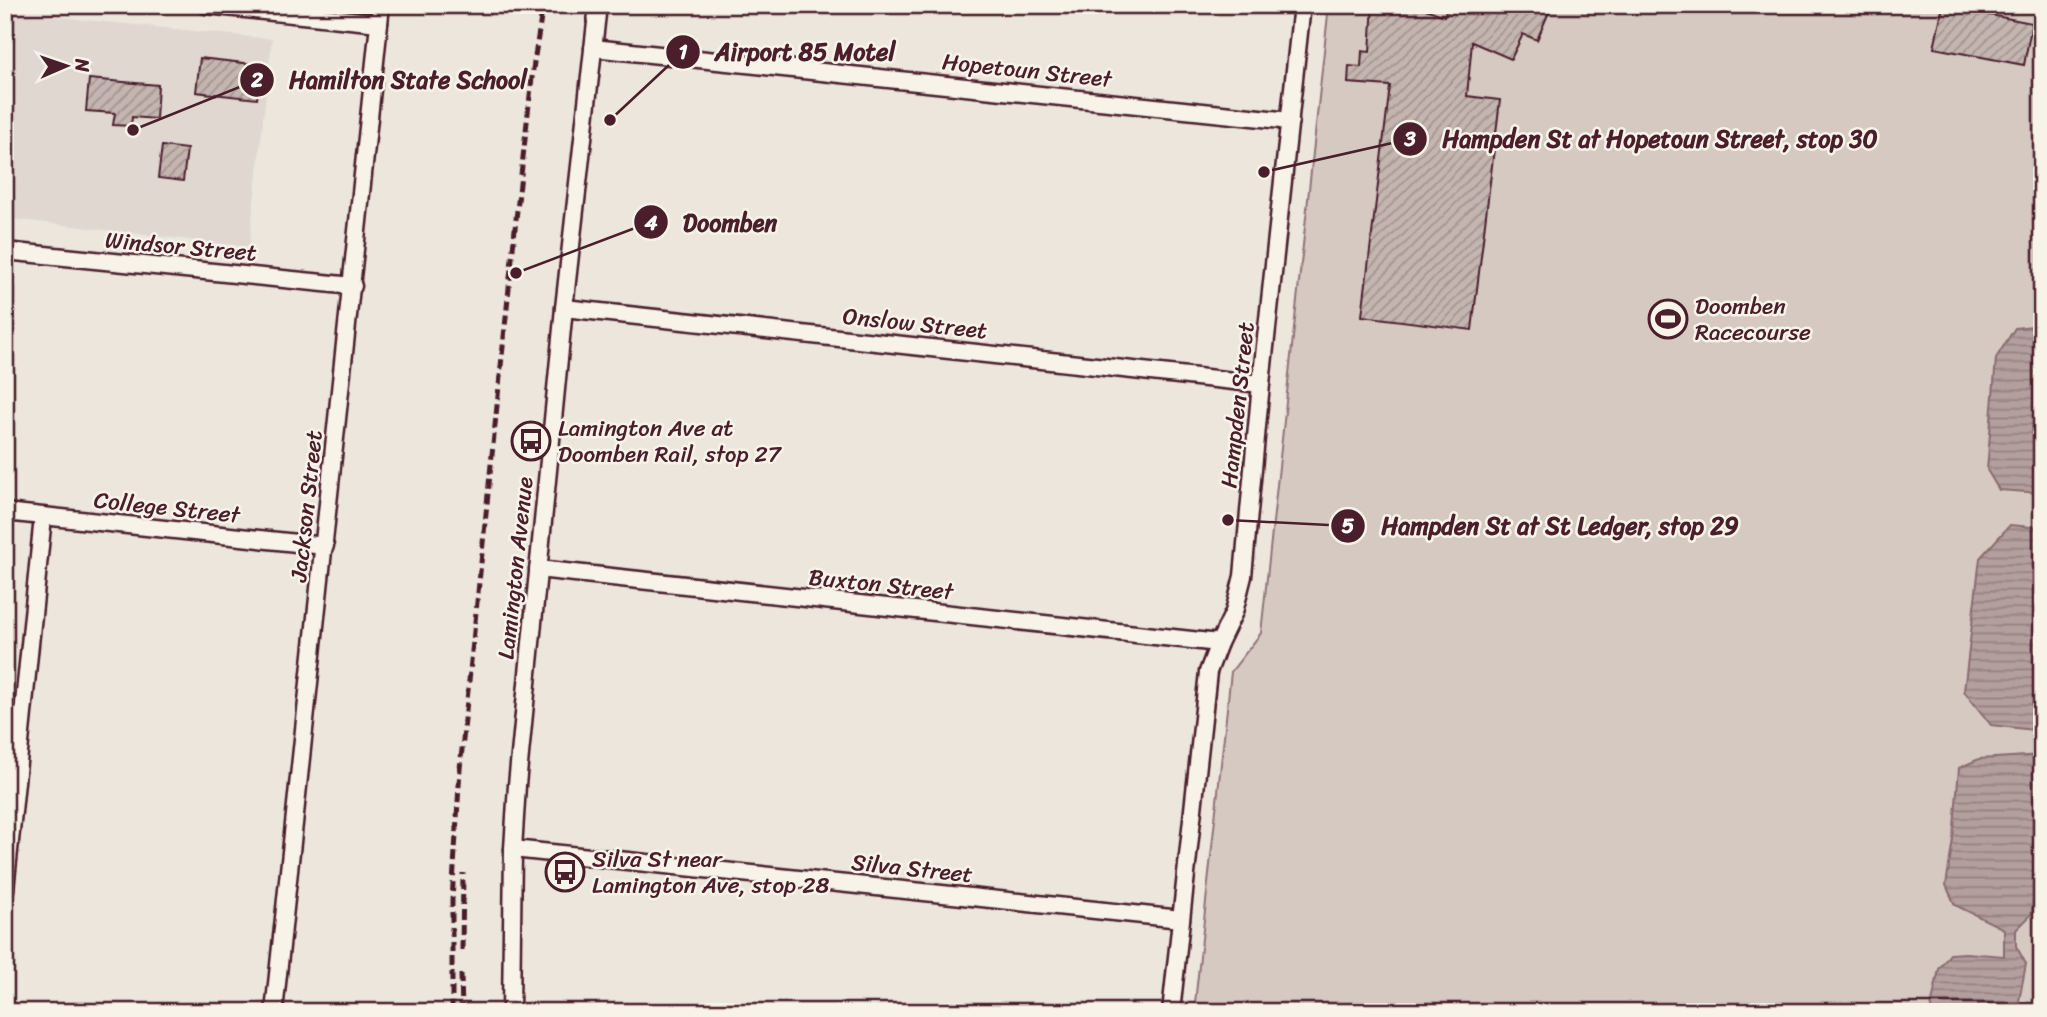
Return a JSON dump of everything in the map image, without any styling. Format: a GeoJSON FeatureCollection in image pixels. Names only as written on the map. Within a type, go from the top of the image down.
{"type":"FeatureCollection","features":[{"type":"Feature","properties":{"kind":"street"},"geometry":{"type":"LineString","coordinates":[[206,5],[379,23]]}},
{"type":"Feature","properties":{"kind":"street","name":"Jackson Street"},"geometry":{"type":"LineString","coordinates":[[274,1012],[381,5]]}},
{"type":"Feature","properties":{"kind":"street","name":"Lamington Avenue"},"geometry":{"type":"LineString","coordinates":[[511,1012],[513,849],[517,785],[564,308],[598,5]]}},
{"type":"Feature","properties":{"kind":"street","name":"Hampden Street"},"geometry":{"type":"LineString","coordinates":[[1171,1012],[1208,672],[1234,612],[1243,576],[1302,5]]}},
{"type":"Feature","properties":{"kind":"street","name":"Hopetoun Street"},"geometry":{"type":"LineString","coordinates":[[593,48],[1290,121]]}},
{"type":"Feature","properties":{"kind":"street","name":"Windsor Street"},"geometry":{"type":"LineString","coordinates":[[5,251],[353,286]]}},
{"type":"Feature","properties":{"kind":"street","name":"Onslow Street"},"geometry":{"type":"LineString","coordinates":[[564,308],[1261,384]]}},
{"type":"Feature","properties":{"kind":"street","name":"College Street"},"geometry":{"type":"LineString","coordinates":[[5,512],[325,546]]}},
{"type":"Feature","properties":{"kind":"street"},"geometry":{"type":"LineString","coordinates":[[5,890],[43,517]]}},
{"type":"Feature","properties":{"kind":"street","name":"Buxton Street"},"geometry":{"type":"LineString","coordinates":[[538,569],[1219,643]]}},
{"type":"Feature","properties":{"kind":"street","name":"Silva Street"},"geometry":{"type":"LineString","coordinates":[[513,849],[1181,919]]}},
{"type":"Feature","properties":{"kind":"shaded area","name":"Doomben Racecourse"},"geometry":{"type":"Polygon","coordinates":[[[1329,5],[2042,5],[2042,1012],[1194,1012],[1231,672],[1261,633],[1329,5]]]}},
{"type":"Feature","properties":{"kind":"shaded area"},"geometry":{"type":"Polygon","coordinates":[[[9,12],[272,39],[249,247],[5,218],[5,43],[9,12]]]}},
{"type":"Feature","properties":{"kind":"shaded area"},"geometry":{"type":"Polygon","coordinates":[[[2042,325],[2042,493],[1999,490],[1987,470],[1996,358],[2015,328],[2042,325]]]}},
{"type":"Feature","properties":{"kind":"shaded area"},"geometry":{"type":"Polygon","coordinates":[[[2010,525],[2042,528],[2042,731],[1991,725],[1964,691],[1980,558],[2010,525]]]}},
{"type":"Feature","properties":{"kind":"shaded area"},"geometry":{"type":"Polygon","coordinates":[[[5,547],[15,548],[5,640],[5,547]]]}},
{"type":"Feature","properties":{"kind":"shaded area"},"geometry":{"type":"Polygon","coordinates":[[[2042,755],[2042,859],[2031,915],[2016,930],[2016,946],[2026,964],[2017,1012],[1930,1012],[1939,969],[1950,954],[2004,956],[2004,929],[1955,905],[1946,885],[1959,768],[1979,759],[2042,755]]]}},
{"type":"Feature","properties":{"kind":"building"},"geometry":{"type":"Polygon","coordinates":[[[1373,5],[1416,5],[1444,16],[1448,5],[1552,5],[1537,40],[1523,34],[1511,59],[1472,42],[1467,96],[1500,100],[1472,330],[1362,316],[1390,86],[1348,83],[1349,66],[1361,67],[1362,51],[1370,52],[1373,5]]]}},
{"type":"Feature","properties":{"kind":"building"},"geometry":{"type":"Polygon","coordinates":[[[1943,6],[2032,23],[2024,65],[1934,48],[1943,6]]]}},
{"type":"Feature","properties":{"kind":"building"},"geometry":{"type":"Polygon","coordinates":[[[200,58],[261,65],[257,99],[196,92],[200,58]]]}},
{"type":"Feature","properties":{"kind":"building"},"geometry":{"type":"Polygon","coordinates":[[[89,79],[158,85],[156,119],[132,117],[131,126],[113,125],[115,113],[86,111],[89,79]]]}},
{"type":"Feature","properties":{"kind":"building"},"geometry":{"type":"Polygon","coordinates":[[[162,146],[187,149],[183,181],[158,178],[162,146]]]}},
{"type":"Feature","properties":{"kind":"railway"},"geometry":{"type":"LineString","coordinates":[[452,1012],[452,900],[460,769],[516,219],[543,5]]}},
{"type":"Feature","properties":{"kind":"railway"},"geometry":{"type":"LineString","coordinates":[[462,950],[463,873]]}},
{"type":"Feature","properties":{"kind":"railway"},"geometry":{"type":"LineString","coordinates":[[461,974],[462,1012]]}},
{"type":"Feature","properties":{"kind":"place","name":"Airport 85 Motel"},"geometry":{"type":"Point","coordinates":[610,120]}},
{"type":"Feature","properties":{"kind":"place","name":"Hamilton State School"},"geometry":{"type":"Point","coordinates":[133,130]}},
{"type":"Feature","properties":{"kind":"place","name":"Hampden St at Hopetoun Street, stop 30"},"geometry":{"type":"Point","coordinates":[1264,172]}},
{"type":"Feature","properties":{"kind":"place","name":"Doomben"},"geometry":{"type":"Point","coordinates":[516,273]}},
{"type":"Feature","properties":{"kind":"place","name":"Doomben Racecourse"},"geometry":{"type":"Point","coordinates":[1668,319]}},
{"type":"Feature","properties":{"kind":"place","name":"Lamington Ave at Doomben Rail, stop 27"},"geometry":{"type":"Point","coordinates":[531,441]}},
{"type":"Feature","properties":{"kind":"place","name":"Hampden St at St Ledger, stop 29"},"geometry":{"type":"Point","coordinates":[1228,520]}},
{"type":"Feature","properties":{"kind":"place","name":"Silva St near Lamington Ave, stop 28"},"geometry":{"type":"Point","coordinates":[565,872]}}]}
